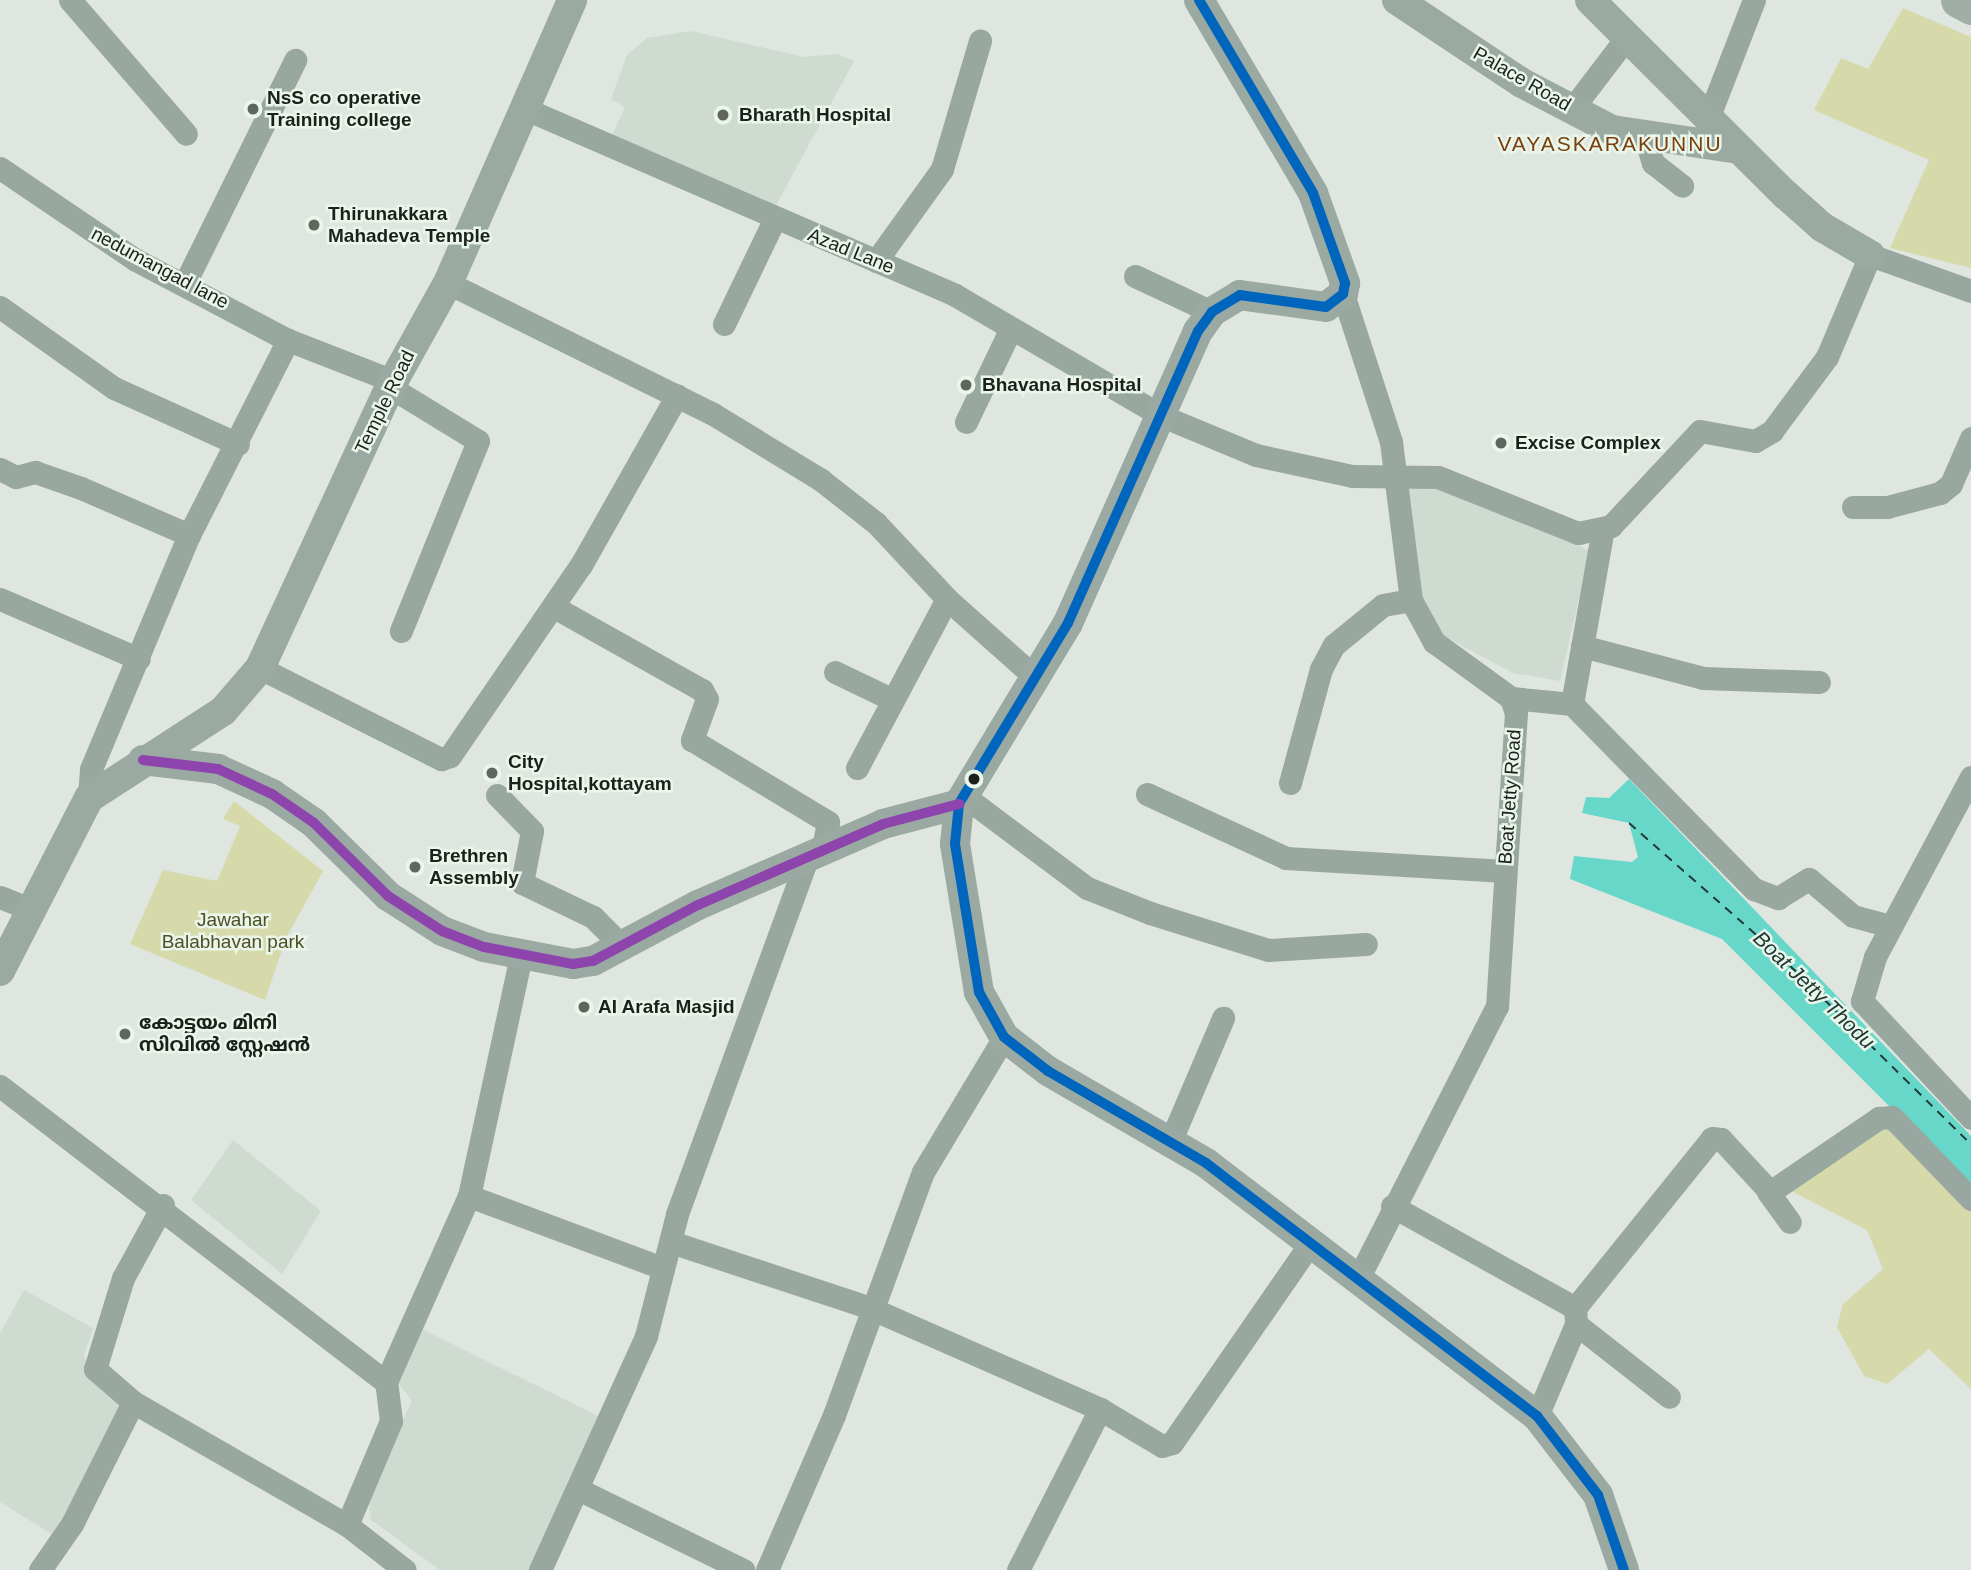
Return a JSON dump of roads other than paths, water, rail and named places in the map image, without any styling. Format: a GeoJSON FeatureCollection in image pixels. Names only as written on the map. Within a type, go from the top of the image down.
{"type":"FeatureCollection","features":[{"type":"Feature","properties":{"kind":"highway"},"geometry":{"type":"LineString","coordinates":[[1958,0],[1971,7]]}},
{"type":"Feature","properties":{"kind":"main road","name":"Temple Road"},"geometry":{"type":"LineString","coordinates":[[89,798],[143,760],[223,711],[260,668],[391,384],[448,283],[527,110],[572,0]]}},
{"type":"Feature","properties":{"kind":"main road"},"geometry":{"type":"LineString","coordinates":[[1199,0],[1313,193],[1343,262],[1343,294],[1314,308],[1240,295],[1212,312],[1162,416],[1104,551],[1036,678],[961,800],[955,844],[970,951],[983,1007],[1004,1037],[1074,1088],[1171,1140],[1537,1416],[1598,1495],[1624,1570]]}},
{"type":"Feature","properties":{"kind":"main road","name":"Palace Road"},"geometry":{"type":"LineString","coordinates":[[1397,0],[1522,83],[1612,130],[1739,149]]}},
{"type":"Feature","properties":{"kind":"main road"},"geometry":{"type":"LineString","coordinates":[[1590,0],[1707,121],[1822,227],[1870,255]]}},
{"type":"Feature","properties":{"kind":"main road"},"geometry":{"type":"LineString","coordinates":[[143,760],[218,769],[249,782],[314,823],[412,915],[521,956],[573,964],[593,961],[620,944],[883,824],[961,800]]}},
{"type":"Feature","properties":{"kind":"main road"},"geometry":{"type":"LineString","coordinates":[[0,971],[29,909],[89,798]]}},
{"type":"Feature","properties":{"kind":"street"},"geometry":{"type":"LineString","coordinates":[[70,0],[186,134]]}},
{"type":"Feature","properties":{"kind":"street"},"geometry":{"type":"LineString","coordinates":[[1707,121],[1755,0]]}},
{"type":"Feature","properties":{"kind":"street"},"geometry":{"type":"LineString","coordinates":[[1572,108],[1626,38]]}},
{"type":"Feature","properties":{"kind":"street"},"geometry":{"type":"LineString","coordinates":[[876,261],[942,169],[980,40]]}},
{"type":"Feature","properties":{"kind":"street"},"geometry":{"type":"LineString","coordinates":[[185,283],[295,60]]}},
{"type":"Feature","properties":{"kind":"street","name":"Azad Lane"},"geometry":{"type":"LineString","coordinates":[[527,110],[774,220],[955,295],[1010,330],[1162,416],[1256,455],[1352,476],[1438,477],[1578,533],[1603,530]]}},
{"type":"Feature","properties":{"kind":"street"},"geometry":{"type":"LineString","coordinates":[[1645,137],[1653,163],[1682,186]]}},
{"type":"Feature","properties":{"kind":"street","name":"nedumangad lane"},"geometry":{"type":"LineString","coordinates":[[0,167],[88,231],[288,340],[391,384],[478,441],[401,632]]}},
{"type":"Feature","properties":{"kind":"street"},"geometry":{"type":"LineString","coordinates":[[724,324],[774,220]]}},
{"type":"Feature","properties":{"kind":"street"},"geometry":{"type":"LineString","coordinates":[[1572,704],[1603,530],[1700,431],[1755,441],[1772,431],[1827,358],[1870,255],[1971,291]]}},
{"type":"Feature","properties":{"kind":"street"},"geometry":{"type":"LineString","coordinates":[[1135,276],[1212,312]]}},
{"type":"Feature","properties":{"kind":"street"},"geometry":{"type":"LineString","coordinates":[[448,283],[677,396],[821,480],[876,523],[947,599],[1036,678]]}},
{"type":"Feature","properties":{"kind":"street"},"geometry":{"type":"LineString","coordinates":[[1343,294],[1391,442],[1411,600],[1434,642],[1511,698],[1572,704],[1754,889],[1778,898],[1809,879],[1853,916],[1891,926]]}},
{"type":"Feature","properties":{"kind":"street"},"geometry":{"type":"LineString","coordinates":[[0,307],[114,388],[238,444]]}},
{"type":"Feature","properties":{"kind":"street"},"geometry":{"type":"LineString","coordinates":[[966,422],[1010,330]]}},
{"type":"Feature","properties":{"kind":"street"},"geometry":{"type":"LineString","coordinates":[[89,798],[91,769],[189,535],[238,444],[288,340]]}},
{"type":"Feature","properties":{"kind":"street"},"geometry":{"type":"LineString","coordinates":[[260,668],[441,759],[450,756],[554,607],[677,396]]}},
{"type":"Feature","properties":{"kind":"street"},"geometry":{"type":"LineString","coordinates":[[1853,507],[1887,507],[1940,493],[1951,484],[1971,438]]}},
{"type":"Feature","properties":{"kind":"street"},"geometry":{"type":"LineString","coordinates":[[0,469],[16,477],[47,476],[189,535]]}},
{"type":"Feature","properties":{"kind":"street"},"geometry":{"type":"LineString","coordinates":[[0,599],[139,659]]}},
{"type":"Feature","properties":{"kind":"street"},"geometry":{"type":"LineString","coordinates":[[857,768],[891,699],[947,599]]}},
{"type":"Feature","properties":{"kind":"street"},"geometry":{"type":"LineString","coordinates":[[1290,783],[1321,669],[1334,645],[1382,604],[1411,600]]}},
{"type":"Feature","properties":{"kind":"street"},"geometry":{"type":"LineString","coordinates":[[540,1570],[580,1490],[646,1336],[671,1241],[828,822],[692,740],[707,699],[702,690],[554,607]]}},
{"type":"Feature","properties":{"kind":"street"},"geometry":{"type":"LineString","coordinates":[[1582,646],[1703,678],[1819,682]]}},
{"type":"Feature","properties":{"kind":"street"},"geometry":{"type":"LineString","coordinates":[[835,672],[891,699]]}},
{"type":"Feature","properties":{"kind":"street","name":"Boat Jetty Road"},"geometry":{"type":"LineString","coordinates":[[1358,1279],[1392,1206],[1497,1006],[1516,713],[1511,698]]}},
{"type":"Feature","properties":{"kind":"street"},"geometry":{"type":"LineString","coordinates":[[1971,777],[1891,926],[1864,983],[1862,1001],[1971,1118]]}},
{"type":"Feature","properties":{"kind":"street"},"geometry":{"type":"LineString","coordinates":[[1147,794],[1286,858],[1505,871]]}},
{"type":"Feature","properties":{"kind":"street"},"geometry":{"type":"LineString","coordinates":[[497,795],[532,831],[522,883],[593,916],[620,944]]}},
{"type":"Feature","properties":{"kind":"street"},"geometry":{"type":"LineString","coordinates":[[961,800],[1087,888],[1150,913],[1268,950],[1366,944]]}},
{"type":"Feature","properties":{"kind":"street"},"geometry":{"type":"LineString","coordinates":[[0,897],[29,909]]}},
{"type":"Feature","properties":{"kind":"street"},"geometry":{"type":"LineString","coordinates":[[347,1525],[391,1421],[386,1382],[469,1196],[521,956]]}},
{"type":"Feature","properties":{"kind":"street"},"geometry":{"type":"LineString","coordinates":[[1171,1140],[1223,1018]]}},
{"type":"Feature","properties":{"kind":"street"},"geometry":{"type":"LineString","coordinates":[[767,1570],[835,1415],[870,1308],[923,1172],[1004,1037]]}},
{"type":"Feature","properties":{"kind":"street"},"geometry":{"type":"LineString","coordinates":[[0,1086],[163,1205],[386,1382]]}},
{"type":"Feature","properties":{"kind":"street"},"geometry":{"type":"LineString","coordinates":[[1768,1192],[1879,1118],[1892,1117],[1971,1199]]}},
{"type":"Feature","properties":{"kind":"street"},"geometry":{"type":"LineString","coordinates":[[1537,1416],[1576,1316],[1712,1138],[1721,1139],[1768,1192],[1790,1222]]}},
{"type":"Feature","properties":{"kind":"street"},"geometry":{"type":"LineString","coordinates":[[469,1196],[663,1268]]}},
{"type":"Feature","properties":{"kind":"street"},"geometry":{"type":"LineString","coordinates":[[163,1205],[122,1278],[95,1356],[95,1369],[133,1402],[347,1525],[405,1570]]}},
{"type":"Feature","properties":{"kind":"street"},"geometry":{"type":"LineString","coordinates":[[1392,1206],[1576,1316],[1670,1397]]}},
{"type":"Feature","properties":{"kind":"street"},"geometry":{"type":"LineString","coordinates":[[671,1241],[870,1308],[1100,1409],[1162,1446],[1172,1443],[1309,1245]]}},
{"type":"Feature","properties":{"kind":"street"},"geometry":{"type":"LineString","coordinates":[[40,1570],[72,1524],[133,1402]]}},
{"type":"Feature","properties":{"kind":"street"},"geometry":{"type":"LineString","coordinates":[[1018,1570],[1100,1409]]}},
{"type":"Feature","properties":{"kind":"street"},"geometry":{"type":"LineString","coordinates":[[580,1490],[743,1570]]}},
{"type":"Feature","properties":{"kind":"water","name":"Boat Jetty Thodu"},"geometry":{"type":"Polygon","coordinates":[[[1629,779],[1971,1136],[1971,1188],[1722,939],[1570,879],[1574,856],[1632,862],[1638,857],[1629,823],[1582,813],[1586,797],[1609,798],[1629,779]]]}},
{"type":"Feature","properties":{"kind":"place","name":"NsS co operative Training college"},"geometry":{"type":"Point","coordinates":[253,109]}},
{"type":"Feature","properties":{"kind":"place","name":"Bharath Hospital"},"geometry":{"type":"Point","coordinates":[723,115]}},
{"type":"Feature","properties":{"kind":"place","name":"Thirunakkara Mahadeva Temple"},"geometry":{"type":"Point","coordinates":[314,225]}},
{"type":"Feature","properties":{"kind":"place","name":"Bhavana Hospital"},"geometry":{"type":"Point","coordinates":[966,385]}},
{"type":"Feature","properties":{"kind":"place","name":"Excise Complex"},"geometry":{"type":"Point","coordinates":[1501,443]}},
{"type":"Feature","properties":{"kind":"place","name":"City Hospital,kottayam"},"geometry":{"type":"Point","coordinates":[492,773]}},
{"type":"Feature","properties":{"kind":"place","name":"Brethren Assembly"},"geometry":{"type":"Point","coordinates":[415,867]}},
{"type":"Feature","properties":{"kind":"place","name":"AI Arafa Masjid"},"geometry":{"type":"Point","coordinates":[584,1007]}},
{"type":"Feature","properties":{"kind":"place","name":"കോട്ടയം മിനി സിവിൽ സ്റ്റേഷൻ"},"geometry":{"type":"Point","coordinates":[125,1034]}},
{"type":"Feature","properties":{"kind":"district","name":"VAYASKARAKUNNU"},"geometry":{"type":"Point","coordinates":[1610,144]}},
{"type":"Feature","properties":{"kind":"park label","name":"Jawahar Balabhavan park"},"geometry":{"type":"Point","coordinates":[233,931]}}]}
